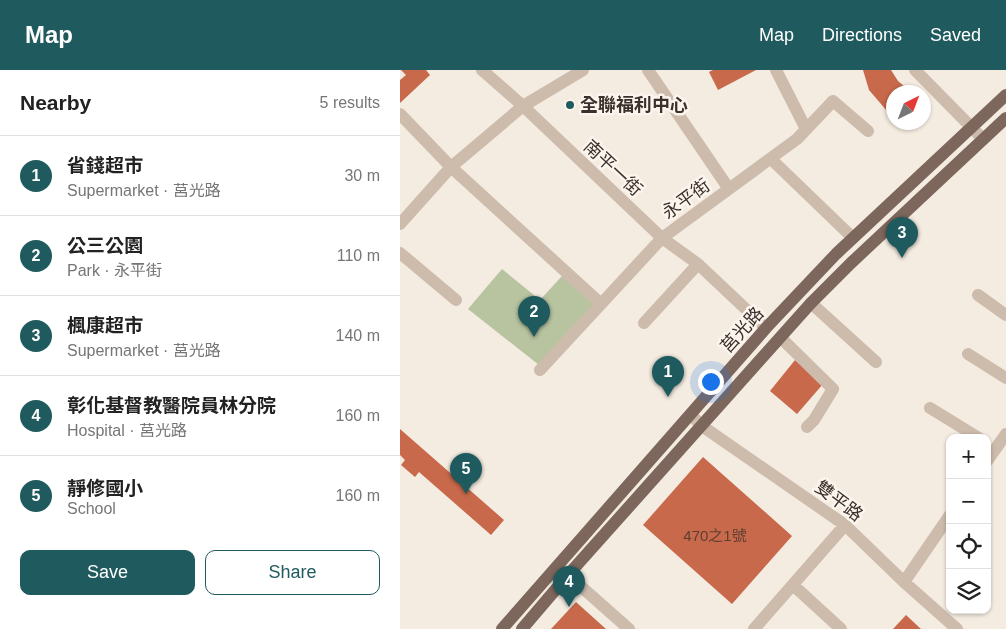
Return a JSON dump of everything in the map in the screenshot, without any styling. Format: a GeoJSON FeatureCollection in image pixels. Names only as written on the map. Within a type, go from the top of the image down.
{"type":"FeatureCollection","features":[{"type":"Feature","properties":{"kind":"main road","name":"莒光路"},"geometry":{"type":"LineString","coordinates":[[502,629],[766,328],[836,254],[1006,95]]}},
{"type":"Feature","properties":{"kind":"main road","name":"莒光路"},"geometry":{"type":"LineString","coordinates":[[522,629],[811,303],[1006,118]]}},
{"type":"Feature","properties":{"kind":"street","name":"南平一街"},"geometry":{"type":"LineString","coordinates":[[482,70],[523,106],[662,238],[698,264],[766,328]]}},
{"type":"Feature","properties":{"kind":"street"},"geometry":{"type":"LineString","coordinates":[[400,224],[452,166],[523,106],[583,70]]}},
{"type":"Feature","properties":{"kind":"street"},"geometry":{"type":"LineString","coordinates":[[648,70],[729,189]]}},
{"type":"Feature","properties":{"kind":"street"},"geometry":{"type":"LineString","coordinates":[[776,70],[806,129]]}},
{"type":"Feature","properties":{"kind":"street"},"geometry":{"type":"LineString","coordinates":[[915,70],[983,138]]}},
{"type":"Feature","properties":{"kind":"street","name":"永平街"},"geometry":{"type":"LineString","coordinates":[[540,370],[662,238],[797,139],[833,101],[868,131]]}},
{"type":"Feature","properties":{"kind":"street"},"geometry":{"type":"LineString","coordinates":[[400,114],[452,166],[600,303]]}},
{"type":"Feature","properties":{"kind":"street"},"geometry":{"type":"LineString","coordinates":[[771,159],[853,238]]}},
{"type":"Feature","properties":{"kind":"street"},"geometry":{"type":"LineString","coordinates":[[400,253],[456,300]]}},
{"type":"Feature","properties":{"kind":"street"},"geometry":{"type":"LineString","coordinates":[[644,323],[698,264]]}},
{"type":"Feature","properties":{"kind":"street"},"geometry":{"type":"LineString","coordinates":[[978,295],[1006,315]]}},
{"type":"Feature","properties":{"kind":"street"},"geometry":{"type":"LineString","coordinates":[[811,303],[876,362]]}},
{"type":"Feature","properties":{"kind":"street"},"geometry":{"type":"LineString","coordinates":[[781,338],[833,389],[814,420],[807,427]]}},
{"type":"Feature","properties":{"kind":"street"},"geometry":{"type":"LineString","coordinates":[[968,354],[1006,378]]}},
{"type":"Feature","properties":{"kind":"street"},"geometry":{"type":"LineString","coordinates":[[930,408],[972,434]]}},
{"type":"Feature","properties":{"kind":"street","name":"雙平路"},"geometry":{"type":"LineString","coordinates":[[691,415],[702,426],[845,525],[904,582],[957,629]]}},
{"type":"Feature","properties":{"kind":"street"},"geometry":{"type":"LineString","coordinates":[[992,446],[1006,434]]}},
{"type":"Feature","properties":{"kind":"street"},"geometry":{"type":"LineString","coordinates":[[904,582],[946,521]]}},
{"type":"Feature","properties":{"kind":"street"},"geometry":{"type":"LineString","coordinates":[[754,629],[845,525]]}},
{"type":"Feature","properties":{"kind":"street"},"geometry":{"type":"LineString","coordinates":[[568,575],[629,629]]}},
{"type":"Feature","properties":{"kind":"street"},"geometry":{"type":"LineString","coordinates":[[792,585],[841,629]]}},
{"type":"Feature","properties":{"kind":"green space"},"geometry":{"type":"Polygon","coordinates":[[[502,269],[540,300],[562,276],[596,304],[539,365],[468,309],[502,269]]]}},
{"type":"Feature","properties":{"kind":"building"},"geometry":{"type":"Polygon","coordinates":[[[401,70],[426,70],[430,75],[400,103],[400,80],[406,75],[401,70]]]}},
{"type":"Feature","properties":{"kind":"building"},"geometry":{"type":"Polygon","coordinates":[[[713,70],[756,70],[718,90],[709,72],[713,70]]]}},
{"type":"Feature","properties":{"kind":"building"},"geometry":{"type":"Polygon","coordinates":[[[863,70],[891,70],[903,85],[886,85],[886,110],[869,90],[863,70]]]}},
{"type":"Feature","properties":{"kind":"building"},"geometry":{"type":"Polygon","coordinates":[[[795,360],[823,384],[797,414],[770,391],[795,360]]]}},
{"type":"Feature","properties":{"kind":"building"},"geometry":{"type":"Polygon","coordinates":[[[400,429],[504,520],[491,535],[419,472],[415,477],[401,465],[405,460],[400,455],[400,429]]]}},
{"type":"Feature","properties":{"kind":"building"},"geometry":{"type":"Polygon","coordinates":[[[703,457],[792,536],[732,604],[643,525],[703,457]]]}},
{"type":"Feature","properties":{"kind":"building"},"geometry":{"type":"Polygon","coordinates":[[[576,602],[606,629],[551,629],[576,602]]]}},
{"type":"Feature","properties":{"kind":"building"},"geometry":{"type":"Polygon","coordinates":[[[906,615],[921,629],[893,629],[906,615]]]}},
{"type":"Feature","properties":{"kind":"place","name":"全聯福利中心"},"geometry":{"type":"Point","coordinates":[570,105]}},
{"type":"Feature","properties":{"kind":"place","name":"楓康超市"},"geometry":{"type":"Point","coordinates":[902,258]}},
{"type":"Feature","properties":{"kind":"place","name":"公三公園"},"geometry":{"type":"Point","coordinates":[534,337]}},
{"type":"Feature","properties":{"kind":"place","name":"省錢超市"},"geometry":{"type":"Point","coordinates":[668,397]}},
{"type":"Feature","properties":{"kind":"place","name":"靜修國小"},"geometry":{"type":"Point","coordinates":[466,494]}},
{"type":"Feature","properties":{"kind":"place","name":"彰化基督教醫院員林分院"},"geometry":{"type":"Point","coordinates":[569,607]}}]}
